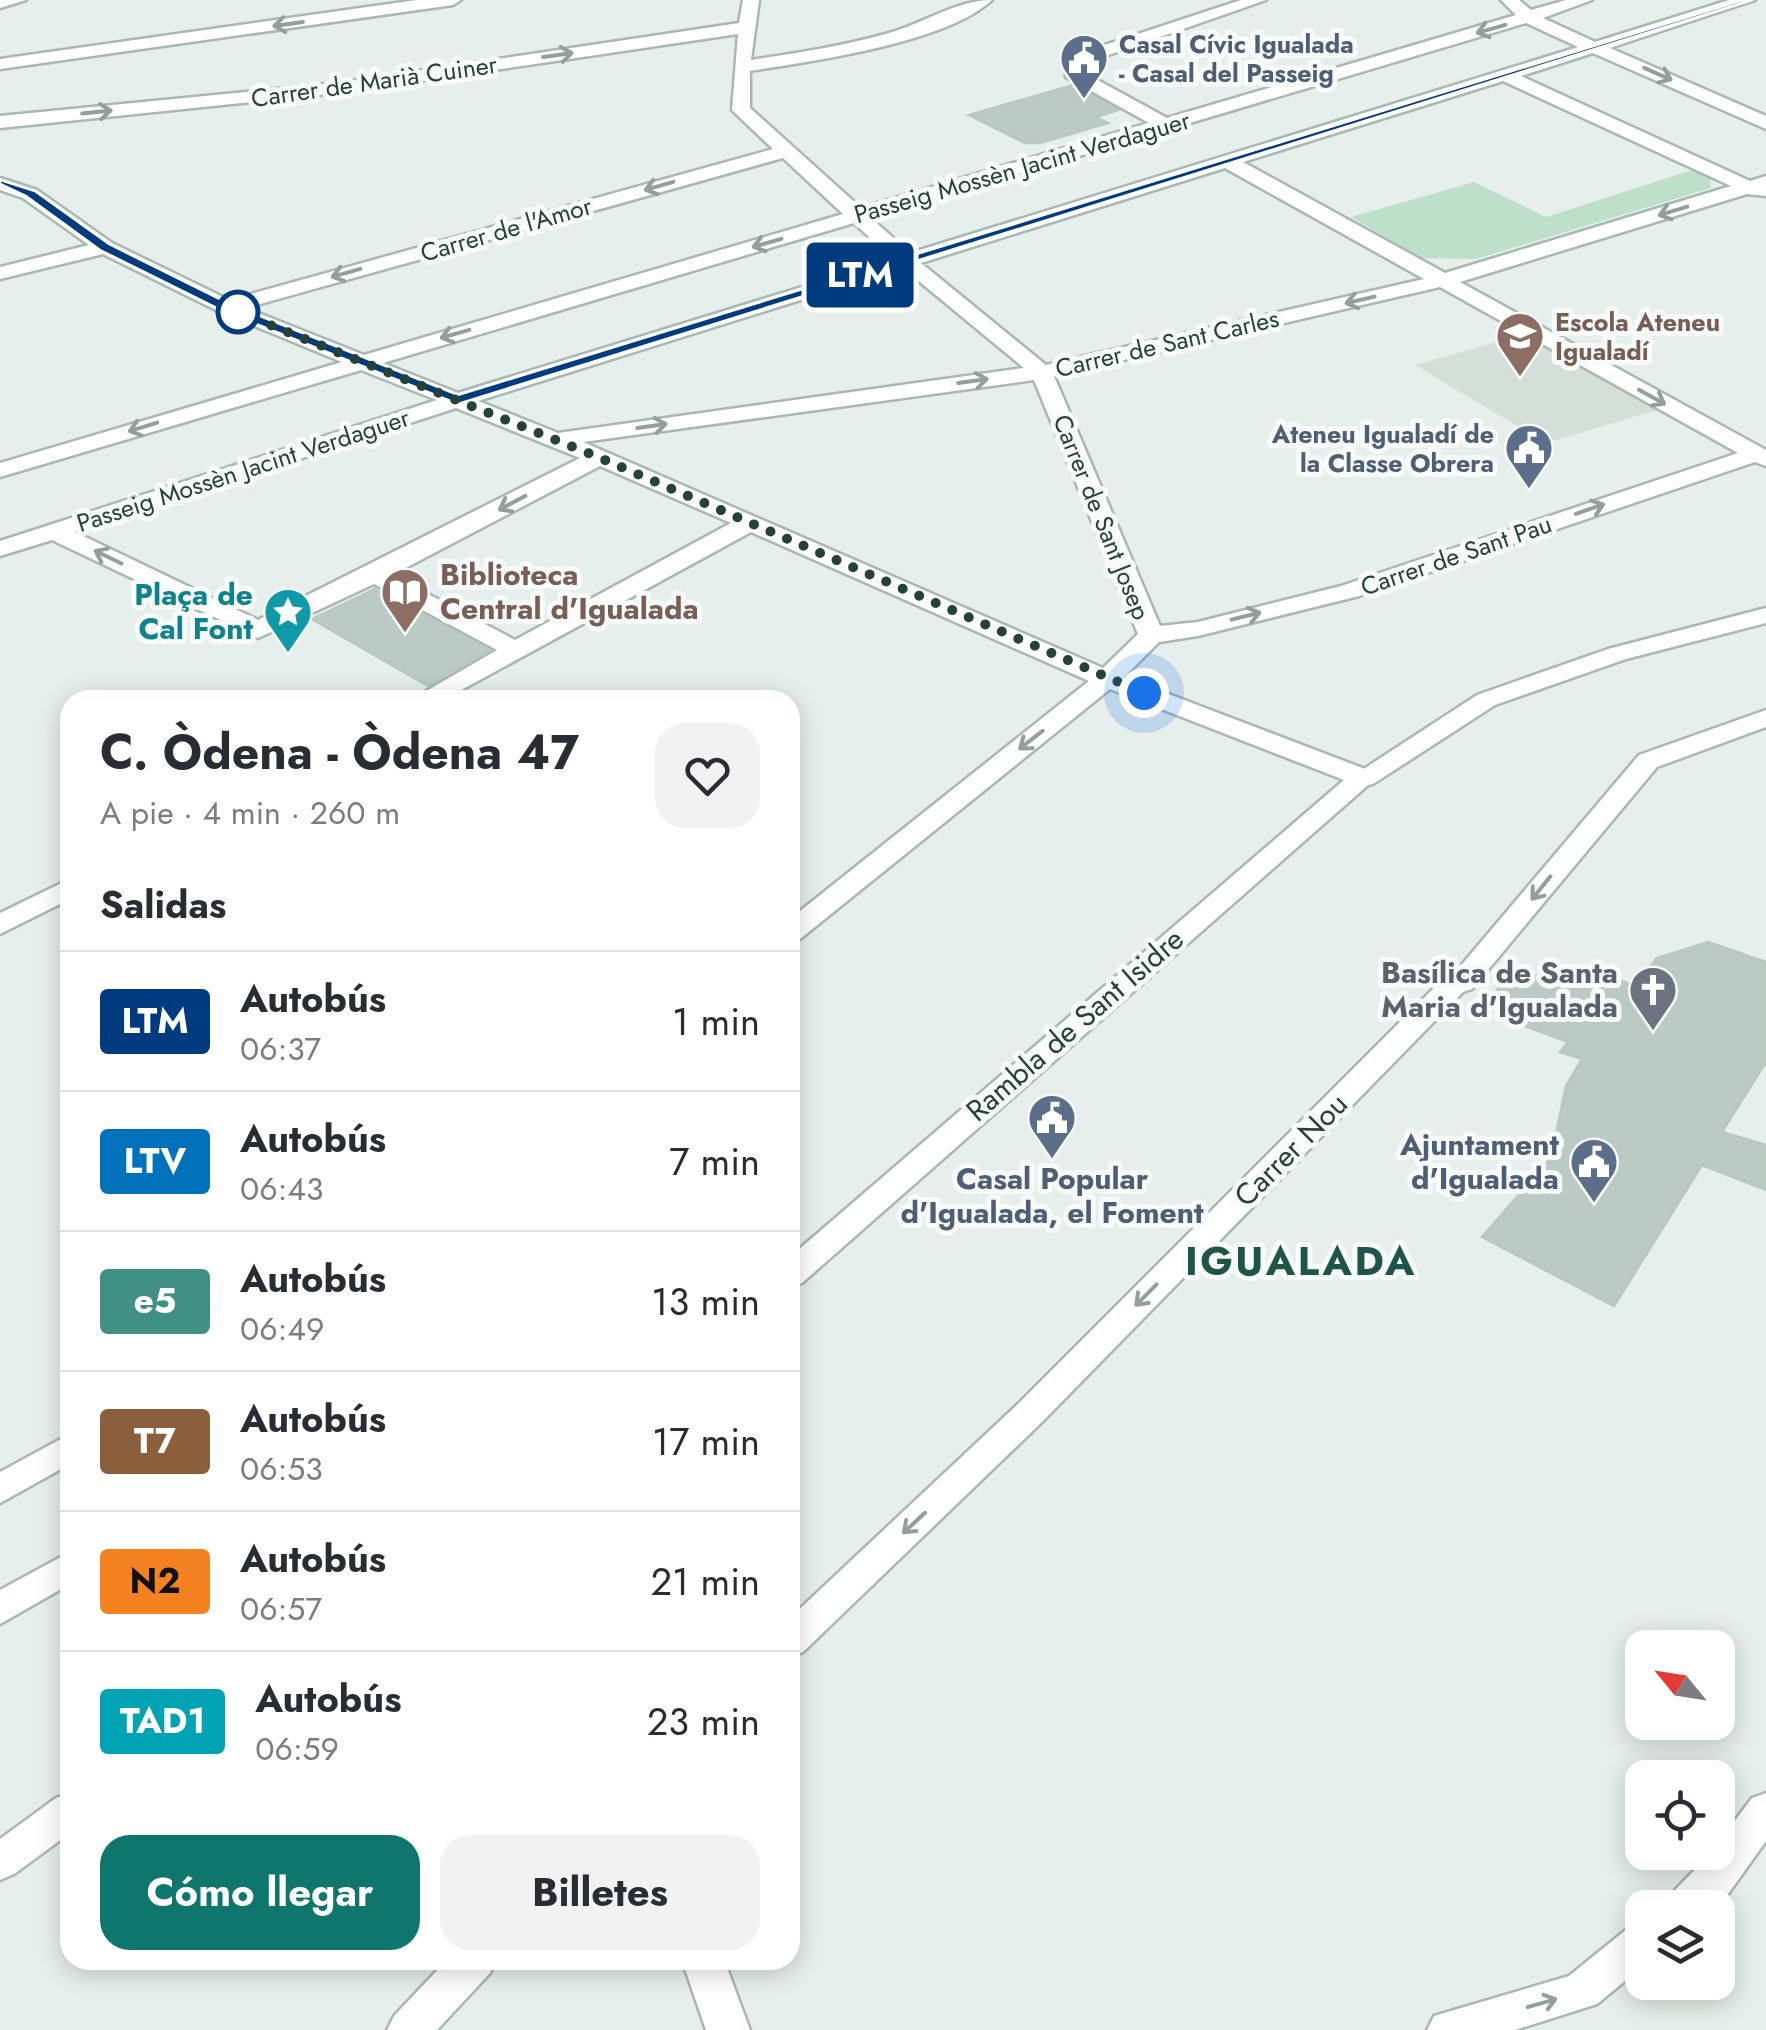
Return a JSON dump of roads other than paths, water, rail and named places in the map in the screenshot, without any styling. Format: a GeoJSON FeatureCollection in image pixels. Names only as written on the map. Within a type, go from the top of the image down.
{"type":"FeatureCollection","features":[{"type":"Feature","properties":{"kind":"street"},"geometry":{"type":"LineString","coordinates":[[0,3],[18,0]]}},
{"type":"Feature","properties":{"kind":"street"},"geometry":{"type":"LineString","coordinates":[[0,64],[453,0]]}},
{"type":"Feature","properties":{"kind":"street","name":"Carrer de Sant Josep"},"geometry":{"type":"LineString","coordinates":[[751,0],[741,67],[740,110],[907,261],[1042,372],[1151,635]]}},
{"type":"Feature","properties":{"kind":"street"},"geometry":{"type":"LineString","coordinates":[[741,67],[874,44],[959,14],[984,0]]}},
{"type":"Feature","properties":{"kind":"street"},"geometry":{"type":"LineString","coordinates":[[1166,125],[1072,73],[1071,62],[1258,0]]}},
{"type":"Feature","properties":{"kind":"street"},"geometry":{"type":"LineString","coordinates":[[1509,0],[1530,18],[1766,123]]}},
{"type":"Feature","properties":{"kind":"street","name":"Passeig Mossèn Jacint Verdaguer"},"geometry":{"type":"LineString","coordinates":[[0,470],[1584,0]]}},
{"type":"Feature","properties":{"kind":"street","name":"Passeig Mossèn Jacint Verdaguer"},"geometry":{"type":"LineString","coordinates":[[0,549],[458,400],[1747,0]]}},
{"type":"Feature","properties":{"kind":"street","name":"Carrer de Marià Cuiner"},"geometry":{"type":"LineString","coordinates":[[0,122],[338,88],[747,27]]}},
{"type":"Feature","properties":{"kind":"street"},"geometry":{"type":"LineString","coordinates":[[1506,76],[1760,188]]}},
{"type":"Feature","properties":{"kind":"street","name":"Carrer de l'Amor"},"geometry":{"type":"LineString","coordinates":[[226,307],[786,151]]}},
{"type":"Feature","properties":{"kind":"street"},"geometry":{"type":"LineString","coordinates":[[1230,163],[1761,456]]}},
{"type":"Feature","properties":{"kind":"street"},"geometry":{"type":"LineString","coordinates":[[0,184],[30,194],[105,247],[226,307],[598,457],[1107,679],[1363,778]]}},
{"type":"Feature","properties":{"kind":"street","name":"Carrer de Sant Carles"},"geometry":{"type":"LineString","coordinates":[[555,439],[1042,372],[1441,281],[1760,188]]}},
{"type":"Feature","properties":{"kind":"street"},"geometry":{"type":"LineString","coordinates":[[0,273],[105,247]]}},
{"type":"Feature","properties":{"kind":"street","name":"Carrer de Sant Pau"},"geometry":{"type":"LineString","coordinates":[[1151,635],[1198,628],[1350,591],[1761,456]]}},
{"type":"Feature","properties":{"kind":"street"},"geometry":{"type":"LineString","coordinates":[[55,532],[258,630],[374,576],[598,457]]}},
{"type":"Feature","properties":{"kind":"street"},"geometry":{"type":"LineString","coordinates":[[441,690],[748,524]]}},
{"type":"Feature","properties":{"kind":"street"},"geometry":{"type":"LineString","coordinates":[[374,576],[513,649]]}},
{"type":"Feature","properties":{"kind":"street","name":"Rambla de Sant Isidre"},"geometry":{"type":"LineString","coordinates":[[800,1266],[1363,778],[1486,700],[1616,654],[1766,615]]}},
{"type":"Feature","properties":{"kind":"street"},"geometry":{"type":"LineString","coordinates":[[800,925],[1107,679],[1151,635]]}},
{"type":"Feature","properties":{"kind":"street","name":"Carrer Nou"},"geometry":{"type":"LineString","coordinates":[[800,1631],[1031,1412],[1454,984],[1462,984],[1648,761],[1766,718]]}},
{"type":"Feature","properties":{"kind":"street"},"geometry":{"type":"LineString","coordinates":[[0,925],[60,893]]}},
{"type":"Feature","properties":{"kind":"street"},"geometry":{"type":"LineString","coordinates":[[0,1489],[60,1453]]}},
{"type":"Feature","properties":{"kind":"street"},"geometry":{"type":"LineString","coordinates":[[0,1609],[60,1572]]}},
{"type":"Feature","properties":{"kind":"street"},"geometry":{"type":"LineString","coordinates":[[1706,1890],[1766,1810]]}},
{"type":"Feature","properties":{"kind":"street"},"geometry":{"type":"LineString","coordinates":[[0,1862],[60,1817]]}},
{"type":"Feature","properties":{"kind":"street"},"geometry":{"type":"LineString","coordinates":[[1449,2030],[1582,1991],[1625,1956]]}},
{"type":"Feature","properties":{"kind":"street"},"geometry":{"type":"LineString","coordinates":[[409,2030],[466,1970]]}},
{"type":"Feature","properties":{"kind":"street"},"geometry":{"type":"LineString","coordinates":[[707,1970],[728,2030]]}},
{"type":"Feature","properties":{"kind":"place","name":"Casal Cívic Igualada - Casal del Passeig"},"geometry":{"type":"Point","coordinates":[1084,100]}},
{"type":"Feature","properties":{"kind":"place","name":"Escola Ateneu Igualadí"},"geometry":{"type":"Point","coordinates":[1520,378]}},
{"type":"Feature","properties":{"kind":"place","name":"Ateneu Igualadí de la Classe Obrera"},"geometry":{"type":"Point","coordinates":[1529,490]}},
{"type":"Feature","properties":{"kind":"place","name":"Biblioteca Central d'Igualada"},"geometry":{"type":"Point","coordinates":[405,634]}},
{"type":"Feature","properties":{"kind":"place","name":"Plaça de Cal Font"},"geometry":{"type":"Point","coordinates":[288,654]}},
{"type":"Feature","properties":{"kind":"place","name":"Basílica de Santa Maria d'Igualada"},"geometry":{"type":"Point","coordinates":[1653,1032]}},
{"type":"Feature","properties":{"kind":"place","name":"Casal Popular d'Igualada, el Foment"},"geometry":{"type":"Point","coordinates":[1052,1160]}},
{"type":"Feature","properties":{"kind":"place","name":"Ajuntament d'Igualada"},"geometry":{"type":"Point","coordinates":[1594,1204]}},
{"type":"Feature","properties":{"kind":"district","name":"IGUALADA"},"geometry":{"type":"Point","coordinates":[1301,1261]}}]}
